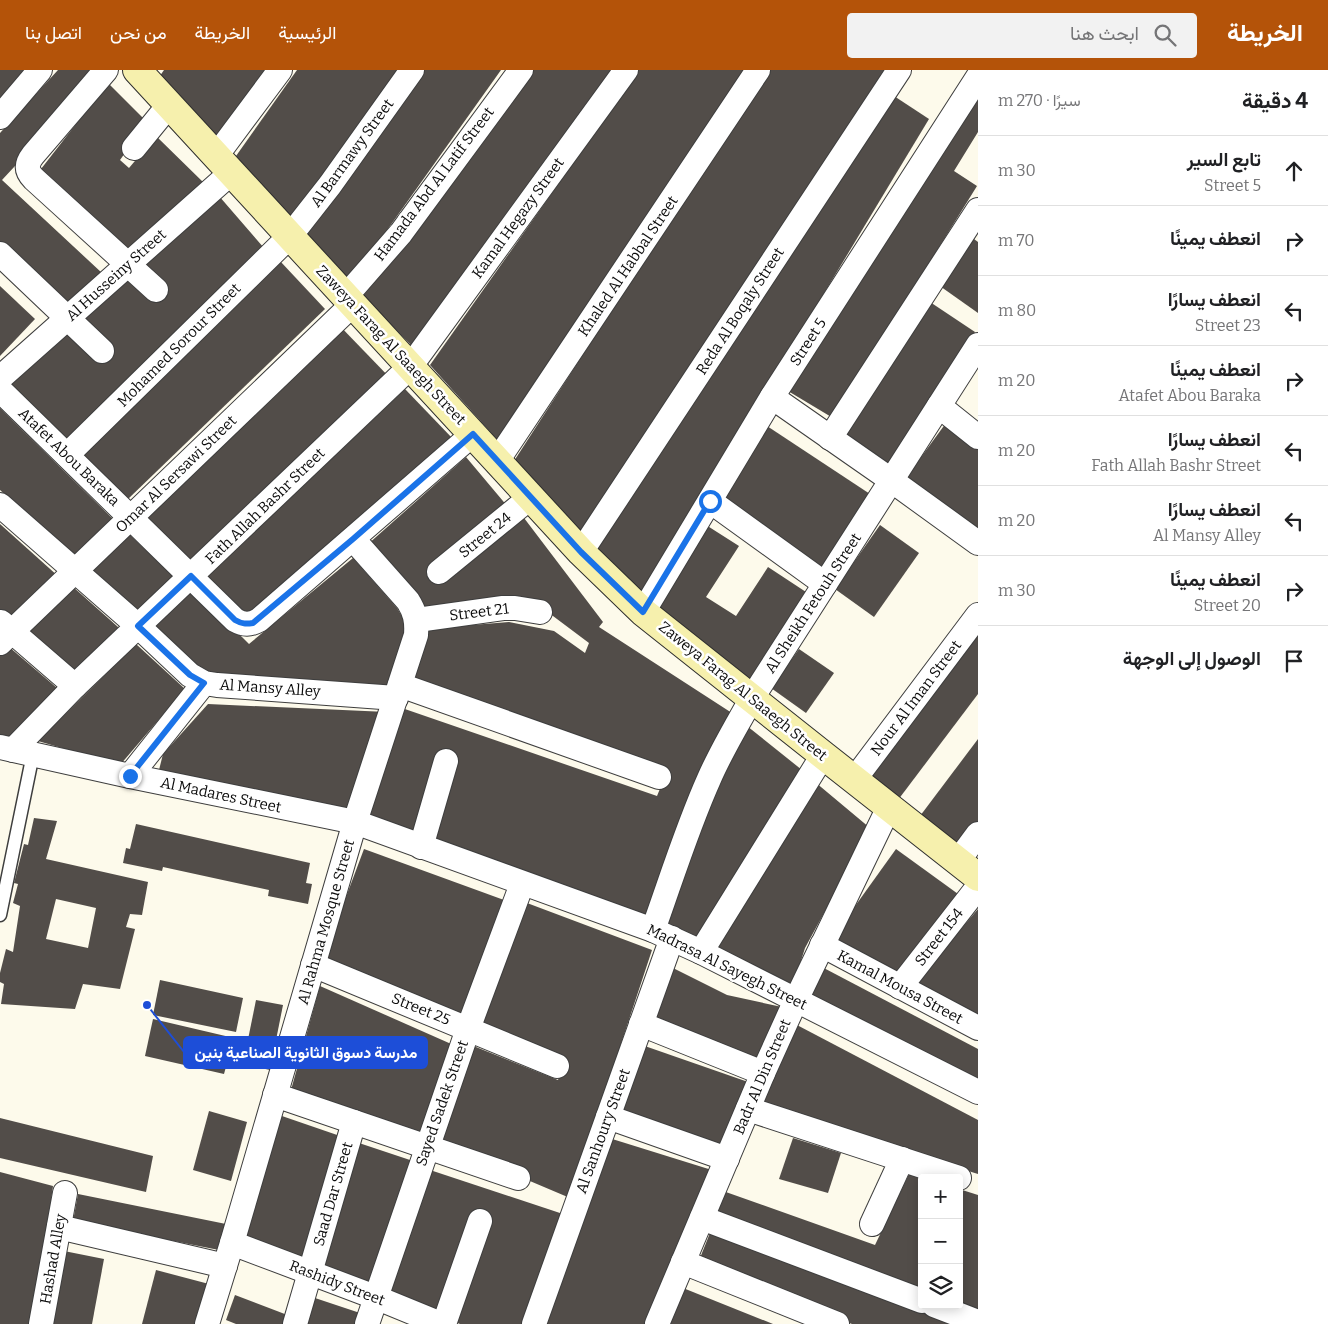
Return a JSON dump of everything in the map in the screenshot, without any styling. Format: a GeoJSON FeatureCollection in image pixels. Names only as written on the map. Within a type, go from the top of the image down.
{"type":"FeatureCollection","features":[{"type":"Feature","properties":{"kind":"street"},"geometry":{"type":"LineString","coordinates":[[0,117],[40,70]]}},
{"type":"Feature","properties":{"kind":"street"},"geometry":{"type":"LineString","coordinates":[[106,70],[32,155],[27,167],[29,174],[34,179],[156,290]]}},
{"type":"Feature","properties":{"kind":"street","name":"Al Husseiny Street"},"geometry":{"type":"LineString","coordinates":[[0,378],[128,264],[224,164],[280,70]]}},
{"type":"Feature","properties":{"kind":"street","name":"Al Barmawy Street"},"geometry":{"type":"LineString","coordinates":[[290,236],[330,185],[412,70]]}},
{"type":"Feature","properties":{"kind":"street","name":"Hamada Abd Al Latif Street"},"geometry":{"type":"LineString","coordinates":[[349,300],[521,70]]}},
{"type":"Feature","properties":{"kind":"street","name":"Kamal Hegazy Street"},"geometry":{"type":"LineString","coordinates":[[410,366],[626,70]]}},
{"type":"Feature","properties":{"kind":"street","name":"Khaled Al Habbal Street"},"geometry":{"type":"LineString","coordinates":[[497,461],[758,70]]}},
{"type":"Feature","properties":{"kind":"street","name":"Reda Al Boqaly Street"},"geometry":{"type":"LineString","coordinates":[[581,552],[899,70]]}},
{"type":"Feature","properties":{"kind":"street","name":"Zaweya Farag Al Saaegh Street"},"geometry":{"type":"LineString","coordinates":[[144,73],[169,105],[531,498],[581,552],[643,612],[968,869]]}},
{"type":"Feature","properties":{"kind":"street","name":"Street 5"},"geometry":{"type":"LineString","coordinates":[[643,612],[772,397],[978,77]]}},
{"type":"Feature","properties":{"kind":"street"},"geometry":{"type":"LineString","coordinates":[[134,148],[169,105]]}},
{"type":"Feature","properties":{"kind":"street"},"geometry":{"type":"LineString","coordinates":[[830,438],[978,210]]}},
{"type":"Feature","properties":{"kind":"street","name":"Mohamed Sorour Street"},"geometry":{"type":"LineString","coordinates":[[67,455],[290,236]]}},
{"type":"Feature","properties":{"kind":"street"},"geometry":{"type":"LineString","coordinates":[[0,254],[102,351]]}},
{"type":"Feature","properties":{"kind":"street","name":"Omar Al Sersawi Street"},"geometry":{"type":"LineString","coordinates":[[4,632],[75,571],[131,518],[349,300]]}},
{"type":"Feature","properties":{"kind":"street","name":"Al Sheikh Fetouh Street"},"geometry":{"type":"LineString","coordinates":[[662,934],[692,821],[709,779],[729,738],[752,698],[939,406],[975,356]]}},
{"type":"Feature","properties":{"kind":"street","name":"Fath Allah Bashr Street"},"geometry":{"type":"LineString","coordinates":[[15,750],[75,686],[410,366]]}},
{"type":"Feature","properties":{"kind":"street","name":"Atafet Abou Baraka"},"geometry":{"type":"LineString","coordinates":[[0,390],[241,624],[253,623],[259,620],[353,539]]}},
{"type":"Feature","properties":{"kind":"street"},"geometry":{"type":"LineString","coordinates":[[772,397],[892,480],[978,543]]}},
{"type":"Feature","properties":{"kind":"street"},"geometry":{"type":"LineString","coordinates":[[939,406],[978,437]]}},
{"type":"Feature","properties":{"kind":"street"},"geometry":{"type":"LineString","coordinates":[[416,620],[408,601],[353,539],[473,434]]}},
{"type":"Feature","properties":{"kind":"street","name":"Street 24"},"geometry":{"type":"LineString","coordinates":[[439,572],[531,498]]}},
{"type":"Feature","properties":{"kind":"street"},"geometry":{"type":"LineString","coordinates":[[710,501],[825,584]]}},
{"type":"Feature","properties":{"kind":"street","name":"Al Mansy Alley"},"geometry":{"type":"LineString","coordinates":[[0,504],[138,626],[190,675],[204,683],[398,691],[659,777]]}},
{"type":"Feature","properties":{"kind":"street","name":"Street 21"},"geometry":{"type":"LineString","coordinates":[[416,620],[502,608],[540,612]]}},
{"type":"Feature","properties":{"kind":"street","name":"Nour Al Iman Street"},"geometry":{"type":"LineString","coordinates":[[854,780],[978,616]]}},
{"type":"Feature","properties":{"kind":"street","name":"Al Rahma Mosque Street"},"geometry":{"type":"LineString","coordinates":[[207,1324],[355,822],[416,635],[416,620]]}},
{"type":"Feature","properties":{"kind":"street"},"geometry":{"type":"LineString","coordinates":[[4,632],[75,686]]}},
{"type":"Feature","properties":{"kind":"street"},"geometry":{"type":"LineString","coordinates":[[130,776],[204,683]]}},
{"type":"Feature","properties":{"kind":"street","name":"Al Madares Street"},"geometry":{"type":"LineString","coordinates":[[15,750],[130,776],[355,822]]}},
{"type":"Feature","properties":{"kind":"street"},"geometry":{"type":"LineString","coordinates":[[701,952],[823,755]]}},
{"type":"Feature","properties":{"kind":"street"},"geometry":{"type":"LineString","coordinates":[[421,847],[446,761]]}},
{"type":"Feature","properties":{"kind":"street","name":"Badr Al Din Street"},"geometry":{"type":"LineString","coordinates":[[657,1324],[763,1073],[888,807]]}},
{"type":"Feature","properties":{"kind":"street","name":"Madrasa Al Sayegh Street"},"geometry":{"type":"LineString","coordinates":[[355,822],[662,934],[978,1092]]}},
{"type":"Feature","properties":{"kind":"street"},"geometry":{"type":"LineString","coordinates":[[968,869],[978,834]]}},
{"type":"Feature","properties":{"kind":"street","name":"Sayed Sadek Street"},"geometry":{"type":"LineString","coordinates":[[367,1324],[468,1029],[522,884]]}},
{"type":"Feature","properties":{"kind":"street","name":"Street 154"},"geometry":{"type":"LineString","coordinates":[[900,987],[978,887]]}},
{"type":"Feature","properties":{"kind":"street","name":"Al Sanhoury Street"},"geometry":{"type":"LineString","coordinates":[[534,1324],[641,1024],[662,934]]}},
{"type":"Feature","properties":{"kind":"street","name":"Kamal Mousa Street"},"geometry":{"type":"LineString","coordinates":[[822,945],[978,1028]]}},
{"type":"Feature","properties":{"kind":"street","name":"Street 25"},"geometry":{"type":"LineString","coordinates":[[313,965],[557,1066]]}},
{"type":"Feature","properties":{"kind":"street"},"geometry":{"type":"LineString","coordinates":[[641,1024],[763,1073]]}},
{"type":"Feature","properties":{"kind":"street"},"geometry":{"type":"LineString","coordinates":[[275,1095],[518,1178]]}},
{"type":"Feature","properties":{"kind":"street"},"geometry":{"type":"LineString","coordinates":[[748,1109],[947,1174]]}},
{"type":"Feature","properties":{"kind":"street"},"geometry":{"type":"LineString","coordinates":[[608,1117],[727,1159]]}},
{"type":"Feature","properties":{"kind":"street","name":"Saad Dar Street"},"geometry":{"type":"LineString","coordinates":[[295,1324],[354,1122]]}},
{"type":"Feature","properties":{"kind":"street"},"geometry":{"type":"LineString","coordinates":[[872,1224],[902,1159]]}},
{"type":"Feature","properties":{"kind":"street"},"geometry":{"type":"LineString","coordinates":[[963,1179],[978,1184]]}},
{"type":"Feature","properties":{"kind":"street","name":"Hashad Alley"},"geometry":{"type":"LineString","coordinates":[[42,1324],[65,1194]]}},
{"type":"Feature","properties":{"kind":"street"},"geometry":{"type":"LineString","coordinates":[[702,1218],[918,1299]]}},
{"type":"Feature","properties":{"kind":"street"},"geometry":{"type":"LineString","coordinates":[[443,1324],[480,1221]]}},
{"type":"Feature","properties":{"kind":"street"},"geometry":{"type":"LineString","coordinates":[[59,1227],[225,1266]]}},
{"type":"Feature","properties":{"kind":"street","name":"Rashidy Street"},"geometry":{"type":"LineString","coordinates":[[232,1243],[443,1324]]}},
{"type":"Feature","properties":{"kind":"street"},"geometry":{"type":"LineString","coordinates":[[683,1262],[837,1324]]}},
{"type":"Feature","properties":{"kind":"street"},"geometry":{"type":"LineString","coordinates":[[944,1309],[978,1322]]}},
{"type":"Feature","properties":{"kind":"lane"},"geometry":{"type":"LineString","coordinates":[[0,915],[15,750]]}},
{"type":"Feature","properties":{"kind":"building"},"geometry":{"type":"Polygon","coordinates":[[[0,70],[37,70],[0,111],[0,70]]]}},
{"type":"Feature","properties":{"kind":"building"},"geometry":{"type":"Polygon","coordinates":[[[58,70],[103,71],[2,180],[102,273],[67,309],[0,247],[0,133],[58,70]]]}},
{"type":"Feature","properties":{"kind":"building"},"geometry":{"type":"Polygon","coordinates":[[[164,70],[275,70],[218,149],[155,83],[164,70]]]}},
{"type":"Feature","properties":{"kind":"building"},"geometry":{"type":"Polygon","coordinates":[[[297,70],[400,70],[291,223],[236,156],[297,70]]]}},
{"type":"Feature","properties":{"kind":"building"},"geometry":{"type":"Polygon","coordinates":[[[422,70],[501,70],[348,285],[302,235],[422,70]]]}},
{"type":"Feature","properties":{"kind":"building"},"geometry":{"type":"Polygon","coordinates":[[[528,70],[613,70],[411,345],[363,296],[528,70]]]}},
{"type":"Feature","properties":{"kind":"building"},"geometry":{"type":"Polygon","coordinates":[[[639,70],[748,70],[503,446],[430,365],[639,70]]]}},
{"type":"Feature","properties":{"kind":"building"},"geometry":{"type":"Polygon","coordinates":[[[767,70],[892,70],[575,539],[514,461],[767,70]]]}},
{"type":"Feature","properties":{"kind":"building"},"geometry":{"type":"Polygon","coordinates":[[[108,83],[147,122],[120,160],[129,168],[156,136],[204,183],[128,255],[41,169],[108,83]]]}},
{"type":"Feature","properties":{"kind":"building"},"geometry":{"type":"Polygon","coordinates":[[[894,96],[929,119],[638,602],[586,552],[894,96]]]}},
{"type":"Feature","properties":{"kind":"building"},"geometry":{"type":"Polygon","coordinates":[[[978,97],[978,132],[954,171],[977,186],[833,418],[788,391],[978,97]]]}},
{"type":"Feature","properties":{"kind":"building"},"geometry":{"type":"Polygon","coordinates":[[[219,196],[264,248],[64,441],[3,380],[64,330],[98,363],[110,348],[77,318],[127,278],[150,301],[163,287],[140,265],[219,196]]]}},
{"type":"Feature","properties":{"kind":"building"},"geometry":{"type":"Polygon","coordinates":[[[970,236],[978,242],[978,313],[937,284],[970,236]]]}},
{"type":"Feature","properties":{"kind":"building"},"geometry":{"type":"Polygon","coordinates":[[[280,261],[325,309],[127,500],[80,454],[280,261]]]}},
{"type":"Feature","properties":{"kind":"building"},"geometry":{"type":"Polygon","coordinates":[[[0,286],[35,319],[0,356],[0,286]]]}},
{"type":"Feature","properties":{"kind":"building"},"geometry":{"type":"Polygon","coordinates":[[[927,300],[975,332],[886,467],[838,435],[927,300]]]}},
{"type":"Feature","properties":{"kind":"building"},"geometry":{"type":"Polygon","coordinates":[[[336,322],[393,381],[192,567],[142,517],[336,322]]]}},
{"type":"Feature","properties":{"kind":"building"},"geometry":{"type":"Polygon","coordinates":[[[405,389],[454,440],[245,620],[201,582],[405,389]]]}},
{"type":"Feature","properties":{"kind":"building"},"geometry":{"type":"Polygon","coordinates":[[[0,408],[115,521],[76,560],[0,490],[0,408]]]}},
{"type":"Feature","properties":{"kind":"building"},"geometry":{"type":"Polygon","coordinates":[[[946,423],[978,447],[978,531],[905,479],[946,423]]]}},
{"type":"Feature","properties":{"kind":"building"},"geometry":{"type":"Polygon","coordinates":[[[767,426],[870,494],[819,573],[717,499],[767,426]]]}},
{"type":"Feature","properties":{"kind":"building"},"geometry":{"type":"Polygon","coordinates":[[[466,457],[508,507],[521,514],[603,622],[599,627],[735,715],[648,918],[430,837],[456,755],[441,751],[414,833],[364,816],[399,707],[657,796],[666,774],[409,680],[423,629],[509,622],[554,631],[585,653],[589,643],[553,616],[527,603],[424,610],[367,545],[466,457]]]}},
{"type":"Feature","properties":{"kind":"building"},"geometry":{"type":"Polygon","coordinates":[[[0,524],[59,577],[14,621],[0,609],[0,524]]]}},
{"type":"Feature","properties":{"kind":"building"},"geometry":{"type":"Polygon","coordinates":[[[706,525],[739,546],[706,597],[736,616],[768,567],[806,592],[751,678],[739,678],[652,613],[706,525]]]}},
{"type":"Feature","properties":{"kind":"building"},"geometry":{"type":"Polygon","coordinates":[[[880,525],[919,553],[874,617],[835,589],[880,525]]]}},
{"type":"Feature","properties":{"kind":"building"},"geometry":{"type":"Polygon","coordinates":[[[129,534],[178,581],[135,619],[87,576],[129,534]]]}},
{"type":"Feature","properties":{"kind":"building"},"geometry":{"type":"Polygon","coordinates":[[[353,558],[397,608],[409,628],[391,694],[209,678],[148,633],[193,588],[249,644],[353,558]]]}},
{"type":"Feature","properties":{"kind":"building"},"geometry":{"type":"Polygon","coordinates":[[[72,586],[127,635],[74,684],[19,637],[72,586]]]}},
{"type":"Feature","properties":{"kind":"building"},"geometry":{"type":"Polygon","coordinates":[[[978,624],[978,694],[898,800],[866,776],[978,624]]]}},
{"type":"Feature","properties":{"kind":"building"},"geometry":{"type":"Polygon","coordinates":[[[136,644],[185,689],[120,765],[38,741],[136,644]]]}},
{"type":"Feature","properties":{"kind":"building"},"geometry":{"type":"Polygon","coordinates":[[[8,646],[64,694],[20,742],[0,736],[0,654],[8,646]]]}},
{"type":"Feature","properties":{"kind":"building"},"geometry":{"type":"Polygon","coordinates":[[[799,649],[834,673],[806,713],[771,688],[799,649]]]}},
{"type":"Feature","properties":{"kind":"building"},"geometry":{"type":"Polygon","coordinates":[[[208,704],[387,712],[354,814],[158,774],[163,754],[208,704]]]}},
{"type":"Feature","properties":{"kind":"building"},"geometry":{"type":"Polygon","coordinates":[[[747,726],[802,770],[701,942],[658,924],[714,780],[747,726]]]}},
{"type":"Feature","properties":{"kind":"building"},"geometry":{"type":"Polygon","coordinates":[[[978,739],[978,822],[954,854],[914,824],[978,739]]]}},
{"type":"Feature","properties":{"kind":"building"},"geometry":{"type":"Polygon","coordinates":[[[815,782],[870,828],[805,948],[793,986],[717,948],[815,782]]]}},
{"type":"Feature","properties":{"kind":"building"},"geometry":{"type":"Polygon","coordinates":[[[34,818],[57,821],[46,859],[148,882],[142,915],[130,914],[126,927],[135,929],[120,989],[83,984],[75,1009],[1,1004],[4,984],[0,982],[0,973],[6,949],[13,952],[20,906],[13,903],[18,884],[14,883],[24,844],[28,845],[34,818]],[[56,899],[46,939],[88,948],[96,908],[56,899]]]}},
{"type":"Feature","properties":{"kind":"building"},"geometry":{"type":"Polygon","coordinates":[[[136,824],[310,863],[306,883],[312,884],[308,904],[268,896],[269,890],[163,867],[162,871],[123,863],[126,848],[130,849],[136,824]]]}},
{"type":"Feature","properties":{"kind":"building"},"geometry":{"type":"Polygon","coordinates":[[[364,849],[504,900],[464,1019],[322,961],[364,849]]]}},
{"type":"Feature","properties":{"kind":"building"},"geometry":{"type":"Polygon","coordinates":[[[896,849],[965,899],[900,978],[830,941],[896,849]]]}},
{"type":"Feature","properties":{"kind":"building"},"geometry":{"type":"Polygon","coordinates":[[[527,903],[652,950],[570,1198],[438,1142],[471,1045],[558,1080],[565,1059],[483,1024],[527,903]]]}},
{"type":"Feature","properties":{"kind":"building"},"geometry":{"type":"Polygon","coordinates":[[[978,909],[978,1020],[913,985],[978,909]]]}},
{"type":"Feature","properties":{"kind":"building"},"geometry":{"type":"Polygon","coordinates":[[[667,965],[727,995],[782,1007],[760,1066],[646,1025],[667,965]]]}},
{"type":"Feature","properties":{"kind":"building"},"geometry":{"type":"Polygon","coordinates":[[[820,966],[978,1049],[978,1085],[806,994],[820,966]]]}},
{"type":"Feature","properties":{"kind":"building"},"geometry":{"type":"Polygon","coordinates":[[[160,980],[243,998],[236,1032],[153,1015],[160,980]]]}},
{"type":"Feature","properties":{"kind":"building"},"geometry":{"type":"Polygon","coordinates":[[[320,986],[458,1047],[423,1137],[291,1090],[320,986]]]}},
{"type":"Feature","properties":{"kind":"building"},"geometry":{"type":"Polygon","coordinates":[[[256,1000],[283,1005],[270,1070],[243,1064],[256,1000]]]}},
{"type":"Feature","properties":{"kind":"building"},"geometry":{"type":"Polygon","coordinates":[[[153,1019],[234,1038],[224,1074],[145,1056],[153,1019]]]}},
{"type":"Feature","properties":{"kind":"building"},"geometry":{"type":"Polygon","coordinates":[[[795,1024],[978,1120],[978,1174],[761,1107],[795,1024]]]}},
{"type":"Feature","properties":{"kind":"building"},"geometry":{"type":"Polygon","coordinates":[[[639,1044],[751,1083],[722,1150],[616,1113],[639,1044]]]}},
{"type":"Feature","properties":{"kind":"building"},"geometry":{"type":"Polygon","coordinates":[[[209,1111],[247,1122],[231,1181],[193,1170],[209,1111]]]}},
{"type":"Feature","properties":{"kind":"building"},"geometry":{"type":"Polygon","coordinates":[[[279,1115],[343,1137],[301,1260],[242,1240],[279,1115]]]}},
{"type":"Feature","properties":{"kind":"building"},"geometry":{"type":"Polygon","coordinates":[[[0,1118],[153,1156],[146,1192],[0,1158],[0,1118]]]}},
{"type":"Feature","properties":{"kind":"building"},"geometry":{"type":"Polygon","coordinates":[[[609,1138],[715,1171],[644,1324],[545,1324],[609,1138]]]}},
{"type":"Feature","properties":{"kind":"building"},"geometry":{"type":"Polygon","coordinates":[[[793,1138],[841,1153],[828,1193],[779,1179],[793,1138]]]}},
{"type":"Feature","properties":{"kind":"building"},"geometry":{"type":"Polygon","coordinates":[[[356,1142],[416,1162],[370,1286],[320,1267],[356,1142]]]}},
{"type":"Feature","properties":{"kind":"building"},"geometry":{"type":"Polygon","coordinates":[[[430,1170],[566,1215],[527,1324],[460,1324],[387,1294],[430,1170]]]}},
{"type":"Feature","properties":{"kind":"building"},"geometry":{"type":"Polygon","coordinates":[[[0,1172],[53,1186],[35,1324],[0,1324],[0,1172]]]}},
{"type":"Feature","properties":{"kind":"building"},"geometry":{"type":"Polygon","coordinates":[[[910,1172],[918,1176],[918,1290],[714,1215],[723,1191],[875,1245],[910,1172]]]}},
{"type":"Feature","properties":{"kind":"building"},"geometry":{"type":"Polygon","coordinates":[[[963,1190],[978,1195],[978,1312],[963,1306],[963,1190]]]}},
{"type":"Feature","properties":{"kind":"building"},"geometry":{"type":"Polygon","coordinates":[[[78,1194],[226,1224],[219,1250],[73,1221],[78,1194]]]}},
{"type":"Feature","properties":{"kind":"building"},"geometry":{"type":"Polygon","coordinates":[[[710,1233],[953,1324],[852,1324],[698,1263],[710,1233]]]}},
{"type":"Feature","properties":{"kind":"building"},"geometry":{"type":"Polygon","coordinates":[[[64,1251],[104,1259],[92,1324],[50,1324],[64,1251]]]}},
{"type":"Feature","properties":{"kind":"building"},"geometry":{"type":"Polygon","coordinates":[[[156,1270],[209,1284],[198,1324],[142,1324],[156,1270]]]}},
{"type":"Feature","properties":{"kind":"building"},"geometry":{"type":"Polygon","coordinates":[[[683,1288],[773,1324],[667,1324],[683,1288]]]}},
{"type":"Feature","properties":{"kind":"building"},"geometry":{"type":"Polygon","coordinates":[[[235,1295],[290,1316],[287,1324],[236,1324],[226,1320],[235,1295]]]}},
{"type":"Feature","properties":{"kind":"building"},"geometry":{"type":"Polygon","coordinates":[[[309,1296],[363,1314],[359,1324],[303,1324],[309,1296]]]}},
{"type":"Feature","properties":{"kind":"place","name":"مدرسة دسوق الثانوية الصناعية بنين"},"geometry":{"type":"Point","coordinates":[147,1005]}},
{"type":"Feature","properties":{"kind":"route"},"geometry":{"type":"LineString","coordinates":[[130,776],[204,683],[190,675],[138,626],[191,576],[241,624],[253,623],[259,620],[473,434],[581,552],[643,612],[710,501]]}}]}
